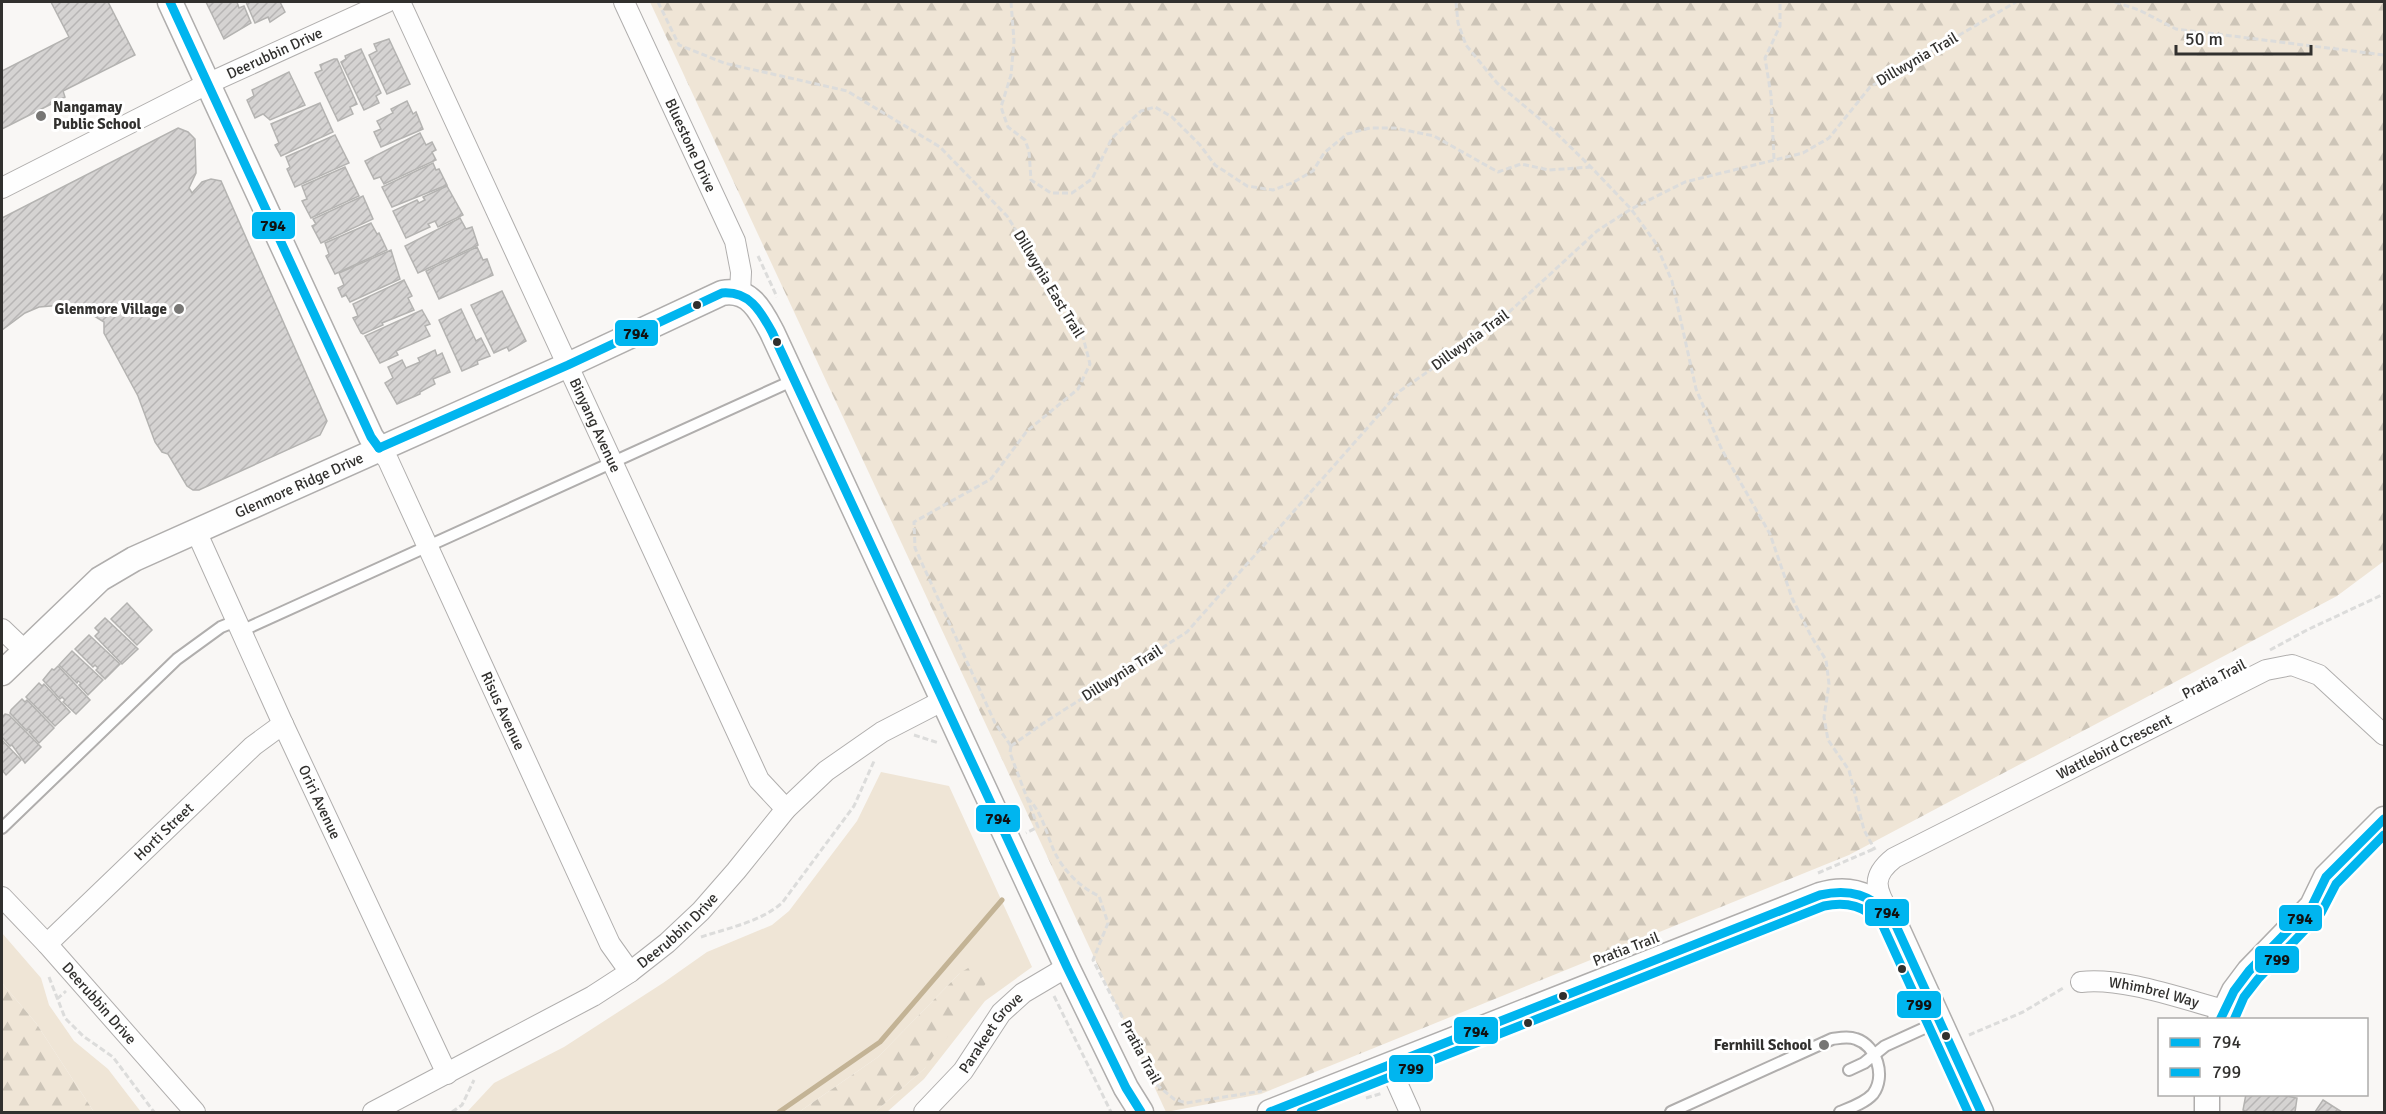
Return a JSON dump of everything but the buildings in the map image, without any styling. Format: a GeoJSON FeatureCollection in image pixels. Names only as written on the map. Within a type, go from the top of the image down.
{"type":"FeatureCollection","features":[{"type":"Feature","properties":{"kind":"street"},"geometry":{"type":"LineString","coordinates":[[170,2],[371,437],[379,448]]}},
{"type":"Feature","properties":{"kind":"street","name":"Deerubbin Drive"},"geometry":{"type":"LineString","coordinates":[[2,188],[207,84],[387,2]]}},
{"type":"Feature","properties":{"kind":"street","name":"Binyang Avenue"},"geometry":{"type":"LineString","coordinates":[[400,2],[759,780],[786,808]]}},
{"type":"Feature","properties":{"kind":"street","name":"Bluestone Drive"},"geometry":{"type":"LineString","coordinates":[[624,2],[735,241],[741,273],[740,293]]}},
{"type":"Feature","properties":{"kind":"street","name":"Glenmore Ridge Drive"},"geometry":{"type":"LineString","coordinates":[[2,673],[100,579],[134,558],[722,293],[731,291],[740,293]]}},
{"type":"Feature","properties":{"kind":"street"},"geometry":{"type":"LineString","coordinates":[[740,293],[756,305],[772,332],[1067,967],[1125,1088],[1141,1113]]}},
{"type":"Feature","properties":{"kind":"street","name":"Risus Avenue"},"geometry":{"type":"LineString","coordinates":[[379,448],[388,460],[610,944],[630,972]]}},
{"type":"Feature","properties":{"kind":"street","name":"Oriri Avenue"},"geometry":{"type":"LineString","coordinates":[[196,531],[283,724],[447,1074]]}},
{"type":"Feature","properties":{"kind":"street"},"geometry":{"type":"LineString","coordinates":[[2,629],[25,651]]}},
{"type":"Feature","properties":{"kind":"street","name":"Wattlebird Crescent"},"geometry":{"type":"LineString","coordinates":[[1892,917],[1879,896],[1879,877],[1887,864],[1911,849],[2245,679],[2280,666],[2292,665],[2319,675],[2385,735]]}},
{"type":"Feature","properties":{"kind":"street","name":"Deerubbin Drive"},"geometry":{"type":"LineString","coordinates":[[374,1113],[593,996],[630,972],[667,943],[701,911],[786,808],[826,771],[882,732],[942,702]]}},
{"type":"Feature","properties":{"kind":"street","name":"Horti Street"},"geometry":{"type":"LineString","coordinates":[[47,944],[253,746],[283,724]]}},
{"type":"Feature","properties":{"kind":"street"},"geometry":{"type":"LineString","coordinates":[[2222,1015],[2249,971],[2312,906],[2326,877],[2385,819]]}},
{"type":"Feature","properties":{"kind":"street"},"geometry":{"type":"LineString","coordinates":[[1270,1113],[1820,895],[1838,891],[1857,892],[1877,902],[1892,917],[1981,1113]]}},
{"type":"Feature","properties":{"kind":"street","name":"Deerubbin Drive"},"geometry":{"type":"LineString","coordinates":[[2,897],[47,944],[195,1113]]}},
{"type":"Feature","properties":{"kind":"street","name":"Parakeet Grove"},"geometry":{"type":"LineString","coordinates":[[924,1113],[963,1071],[1001,1013],[1023,993],[1067,967]]}},
{"type":"Feature","properties":{"kind":"street","name":"Whimbrel Way"},"geometry":{"type":"LineString","coordinates":[[2081,982],[2095,980],[2116,983],[2222,1015]]}},
{"type":"Feature","properties":{"kind":"street"},"geometry":{"type":"LineString","coordinates":[[1389,1065],[1410,1113]]}},
{"type":"Feature","properties":{"kind":"street"},"geometry":{"type":"LineString","coordinates":[[2207,1096],[2207,1113]]}},
{"type":"Feature","properties":{"kind":"lane"},"geometry":{"type":"LineString","coordinates":[[2,828],[177,659],[221,627],[239,626],[427,546],[794,380]]}},
{"type":"Feature","properties":{"kind":"lane"},"geometry":{"type":"LineString","coordinates":[[1849,1070],[1864,1063],[1886,1046],[1940,1021]]}},
{"type":"Feature","properties":{"kind":"lane"},"geometry":{"type":"LineString","coordinates":[[1671,1113],[1832,1039],[1845,1037],[1856,1039],[1867,1045],[1875,1054],[1879,1069],[1877,1084],[1872,1095],[1862,1103],[1840,1113]]}},
{"type":"Feature","properties":{"kind":"path","name":"Dillwynia East Trail"},"geometry":{"type":"LineString","coordinates":[[658,2],[679,45],[724,63],[847,91],[940,147],[1007,216],[1083,337],[1090,364],[1078,389],[1027,431],[991,479],[914,522],[915,548],[995,723],[1011,746]]}},
{"type":"Feature","properties":{"kind":"path"},"geometry":{"type":"LineString","coordinates":[[1011,2],[1014,41],[1011,75],[1001,107],[1008,127],[1025,141],[1029,151],[1031,180],[1051,193],[1072,193],[1092,179],[1112,138],[1141,111],[1155,107],[1172,117],[1200,145],[1215,165],[1247,186],[1273,190],[1292,183],[1313,171],[1324,153],[1347,134],[1370,128],[1395,128],[1434,136],[1498,172],[1521,164],[1549,170],[1591,167]]}},
{"type":"Feature","properties":{"kind":"path"},"geometry":{"type":"LineString","coordinates":[[1456,2],[1458,23],[1466,45],[1472,53],[1497,83],[1553,130],[1591,167],[1631,209],[1655,242],[1672,281],[1696,390],[1722,450],[1770,534],[1792,598],[1826,660],[1829,684],[1824,717],[1828,740],[1849,770],[1864,830],[1875,850]]}},
{"type":"Feature","properties":{"kind":"path"},"geometry":{"type":"LineString","coordinates":[[1774,159],[1771,95],[1765,58],[1780,26],[1780,2]]}},
{"type":"Feature","properties":{"kind":"path","name":"Dillwynia Trail"},"geometry":{"type":"LineString","coordinates":[[1011,746],[1187,632],[1400,391],[1495,325],[1597,231],[1631,209],[1685,182],[1803,153],[1829,138],[1870,87],[2016,2]]}},
{"type":"Feature","properties":{"kind":"path"},"geometry":{"type":"LineString","coordinates":[[2115,2],[2139,10],[2176,29],[2385,55]]}},
{"type":"Feature","properties":{"kind":"path"},"geometry":{"type":"LineString","coordinates":[[2268,651],[2385,594]]}},
{"type":"Feature","properties":{"kind":"path"},"geometry":{"type":"LineString","coordinates":[[911,734],[941,744]]}},
{"type":"Feature","properties":{"kind":"path"},"geometry":{"type":"LineString","coordinates":[[1010,842],[1038,827],[1010,753],[1011,746]]}},
{"type":"Feature","properties":{"kind":"path"},"geometry":{"type":"LineString","coordinates":[[692,940],[755,919],[772,912],[782,903],[854,806],[879,752]]}},
{"type":"Feature","properties":{"kind":"path","name":"Pratia Trail"},"geometry":{"type":"LineString","coordinates":[[1027,798],[1036,806],[1056,855],[1083,889],[1099,896],[1108,923],[1093,960],[1156,1085],[1174,1099],[1186,1103],[1260,1092],[1271,1088]]}},
{"type":"Feature","properties":{"kind":"path"},"geometry":{"type":"LineString","coordinates":[[1808,877],[1875,850],[1880,845]]}},
{"type":"Feature","properties":{"kind":"path"},"geometry":{"type":"LineString","coordinates":[[49,975],[65,1018],[83,1036],[113,1057],[154,1113]]}},
{"type":"Feature","properties":{"kind":"path"},"geometry":{"type":"LineString","coordinates":[[1045,980],[1111,1113]]}},
{"type":"Feature","properties":{"kind":"path"},"geometry":{"type":"LineString","coordinates":[[1964,1038],[2023,1012],[2061,989],[2081,982]]}},
{"type":"Feature","properties":{"kind":"path"},"geometry":{"type":"LineString","coordinates":[[452,1113],[462,1105],[478,1074]]}},
{"type":"Feature","properties":{"kind":"green space"},"geometry":{"type":"Polygon","coordinates":[[[650,2],[2384,2],[2384,561],[2337,596],[1849,855],[1261,1094],[1166,1112],[650,2]]]}},
{"type":"Feature","properties":{"kind":"green space"},"geometry":{"type":"Polygon","coordinates":[[[881,772],[949,786],[1032,967],[985,1001],[924,1079],[887,1112],[875,1112],[925,1068],[960,973],[878,1057],[799,1112],[467,1112],[494,1083],[564,1047],[707,952],[772,925],[789,911],[857,821],[881,772]]]}},
{"type":"Feature","properties":{"kind":"green space"},"geometry":{"type":"Polygon","coordinates":[[[2,933],[41,978],[49,1005],[74,1041],[108,1069],[141,1112],[94,1112],[36,1023],[2,983],[2,933]]]}},
{"type":"Feature","properties":{"kind":"green space"},"geometry":{"type":"Polygon","coordinates":[[[986,957],[992,975],[925,1068],[875,1112],[799,1112],[878,1057],[960,973],[986,957]]]}},
{"type":"Feature","properties":{"kind":"green space"},"geometry":{"type":"Polygon","coordinates":[[[2,983],[36,1023],[94,1112],[2,1112],[2,983]]]}},
{"type":"Feature","properties":{"kind":"waterway"},"geometry":{"type":"LineString","coordinates":[[779,1112],[880,1042],[1002,900]]}},
{"type":"Feature","properties":{"kind":"transit line","name":"794"},"geometry":{"type":"LineString","coordinates":[[170,2],[371,437],[379,448]]}},
{"type":"Feature","properties":{"kind":"transit line","name":"794"},"geometry":{"type":"LineString","coordinates":[[379,448],[568,365],[722,293],[740,295],[753,304],[772,332],[1067,967],[1126,1088],[1141,1112]]}},
{"type":"Feature","properties":{"kind":"transit line","name":"794"},"geometry":{"type":"LineString","coordinates":[[2221,1018],[2234,991],[2249,971],[2312,906],[2326,877],[2384,819]]}},
{"type":"Feature","properties":{"kind":"transit line","name":"799"},"geometry":{"type":"LineString","coordinates":[[2235,1018],[2244,997],[2258,979],[2321,913],[2336,884],[2384,835]]}},
{"type":"Feature","properties":{"kind":"transit line","name":"794"},"geometry":{"type":"LineString","coordinates":[[1270,1112],[1820,895],[1841,892],[1868,899],[1892,917],[1981,1112]]}},
{"type":"Feature","properties":{"kind":"transit line","name":"799"},"geometry":{"type":"LineString","coordinates":[[1301,1112],[1824,906],[1840,904],[1862,909],[1882,924],[1968,1112]]}},
{"type":"Feature","properties":{"kind":"place","name":"Nangamay Public School"},"geometry":{"type":"Point","coordinates":[41,116]}},
{"type":"Feature","properties":{"kind":"place","name":"Glenmore Village"},"geometry":{"type":"Point","coordinates":[179,309]}},
{"type":"Feature","properties":{"kind":"place","name":"Fernhill School"},"geometry":{"type":"Point","coordinates":[1824,1045]}}]}
